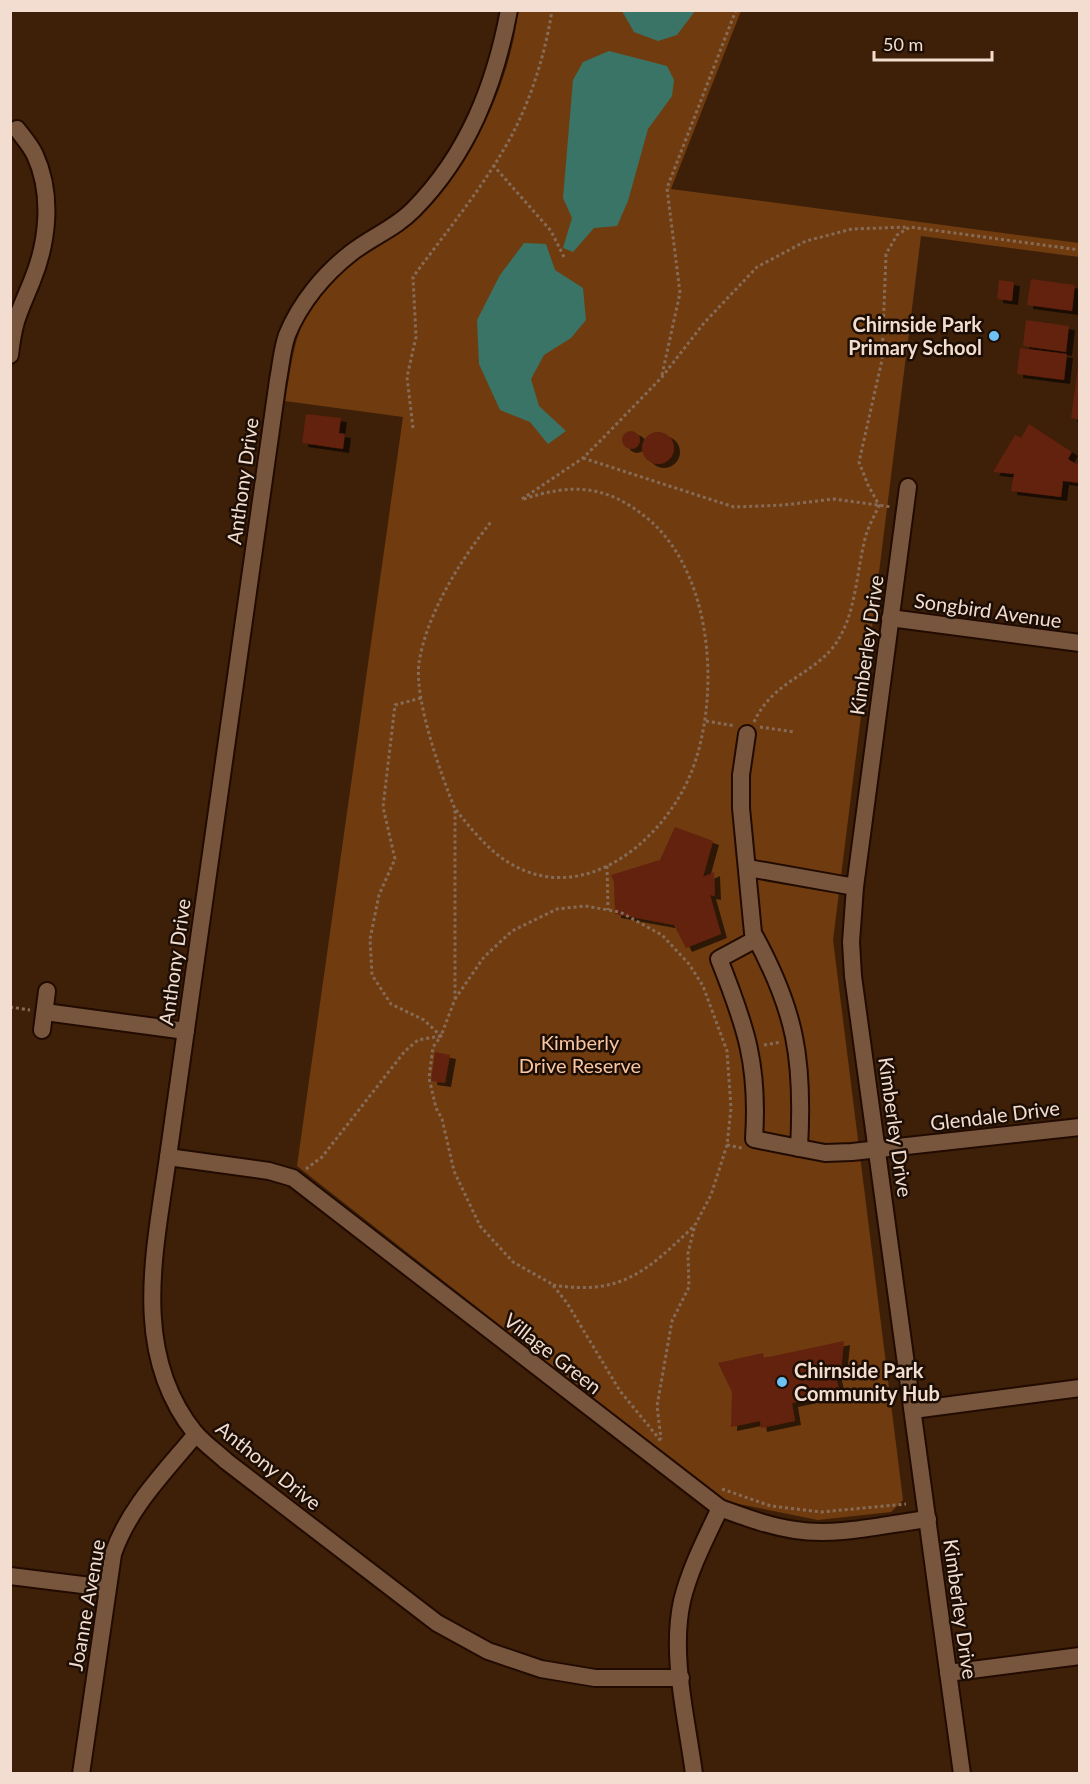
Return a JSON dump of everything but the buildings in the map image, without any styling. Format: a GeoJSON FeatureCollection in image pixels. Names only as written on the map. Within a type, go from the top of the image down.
{"type":"FeatureCollection","features":[{"type":"Feature","properties":{"kind":"street","name":"Anthony Drive"},"geometry":{"type":"LineString","coordinates":[[509,10],[491,83],[477,120],[459,155],[412,211],[351,252],[327,275],[304,302],[287,336],[278,380],[168,1157],[152,1275],[152,1327],[155,1349],[169,1389],[196,1434],[226,1461],[437,1623],[488,1651],[542,1669],[595,1678],[681,1678]]}},
{"type":"Feature","properties":{"kind":"street"},"geometry":{"type":"LineString","coordinates":[[10,355],[15,321],[40,258],[47,220],[46,187],[35,154],[17,129]]}},
{"type":"Feature","properties":{"kind":"street","name":"Kimberley Drive"},"geometry":{"type":"LineString","coordinates":[[909,487],[855,888],[851,942],[962,1773]]}},
{"type":"Feature","properties":{"kind":"street","name":"Songbird Avenue"},"geometry":{"type":"LineString","coordinates":[[890,618],[1080,643]]}},
{"type":"Feature","properties":{"kind":"street"},"geometry":{"type":"LineString","coordinates":[[748,729],[741,774],[741,808],[753,933],[785,1000],[796,1039],[802,1096],[799,1148]]}},
{"type":"Feature","properties":{"kind":"street"},"geometry":{"type":"LineString","coordinates":[[748,868],[855,888]]}},
{"type":"Feature","properties":{"kind":"street","name":"Glendale Drive"},"geometry":{"type":"LineString","coordinates":[[756,939],[719,959],[746,1025],[755,1077],[754,1139],[825,1153],[879,1150],[1080,1127]]}},
{"type":"Feature","properties":{"kind":"street"},"geometry":{"type":"LineString","coordinates":[[42,1030],[47,991]]}},
{"type":"Feature","properties":{"kind":"street"},"geometry":{"type":"LineString","coordinates":[[45,1012],[186,1031]]}},
{"type":"Feature","properties":{"kind":"street","name":"Village Green"},"geometry":{"type":"LineString","coordinates":[[168,1157],[268,1171],[293,1178],[720,1508],[757,1522],[797,1531],[837,1530],[928,1519]]}},
{"type":"Feature","properties":{"kind":"street"},"geometry":{"type":"LineString","coordinates":[[913,1410],[1080,1388]]}},
{"type":"Feature","properties":{"kind":"street","name":"Joanne Avenue"},"geometry":{"type":"LineString","coordinates":[[81,1773],[106,1588],[122,1530],[138,1504],[196,1434]]}},
{"type":"Feature","properties":{"kind":"street"},"geometry":{"type":"LineString","coordinates":[[694,1773],[681,1678],[679,1639],[682,1603],[691,1569],[720,1508]]}},
{"type":"Feature","properties":{"kind":"street"},"geometry":{"type":"LineString","coordinates":[[10,1576],[106,1588]]}},
{"type":"Feature","properties":{"kind":"street"},"geometry":{"type":"LineString","coordinates":[[948,1673],[1080,1656]]}},
{"type":"Feature","properties":{"kind":"path"},"geometry":{"type":"LineString","coordinates":[[413,428],[407,376],[416,337],[413,277],[493,165],[515,129],[547,41],[552,10]]}},
{"type":"Feature","properties":{"kind":"path"},"geometry":{"type":"LineString","coordinates":[[662,377],[680,293],[667,188],[736,10]]}},
{"type":"Feature","properties":{"kind":"path"},"geometry":{"type":"LineString","coordinates":[[493,165],[551,231],[564,257]]}},
{"type":"Feature","properties":{"kind":"path"},"geometry":{"type":"LineString","coordinates":[[879,505],[867,485],[859,462],[882,360],[886,254],[897,236],[910,226]]}},
{"type":"Feature","properties":{"kind":"path"},"geometry":{"type":"LineString","coordinates":[[491,522],[462,559],[432,622],[418,664],[421,698],[443,780],[455,809],[482,841],[513,865],[537,874],[580,875],[607,866],[645,843],[669,813],[691,773],[706,721],[706,644],[700,607],[691,582],[665,534],[630,504],[608,493],[570,488],[520,500],[583,458],[662,377],[704,323],[757,267],[806,241],[852,229],[910,226],[1080,250]]}},
{"type":"Feature","properties":{"kind":"path"},"geometry":{"type":"LineString","coordinates":[[583,458],[734,507],[784,505],[834,499],[905,510]]}},
{"type":"Feature","properties":{"kind":"path"},"geometry":{"type":"LineString","coordinates":[[748,729],[765,705],[786,682],[812,666],[835,644],[850,610],[867,533],[879,505]]}},
{"type":"Feature","properties":{"kind":"path"},"geometry":{"type":"LineString","coordinates":[[421,698],[395,705],[383,807],[395,859],[379,895],[370,939],[372,975],[391,1004],[424,1020],[441,1036]]}},
{"type":"Feature","properties":{"kind":"path"},"geometry":{"type":"LineString","coordinates":[[706,721],[748,729],[795,732]]}},
{"type":"Feature","properties":{"kind":"path"},"geometry":{"type":"LineString","coordinates":[[455,809],[455,999]]}},
{"type":"Feature","properties":{"kind":"path"},"geometry":{"type":"LineString","coordinates":[[607,866],[608,910]]}},
{"type":"Feature","properties":{"kind":"path"},"geometry":{"type":"LineString","coordinates":[[661,1441],[657,1406],[672,1321],[689,1287],[688,1253],[695,1225],[711,1195],[727,1145],[731,1108],[727,1051],[703,986],[689,964],[662,935],[641,922],[608,910],[585,906],[557,909],[512,931],[484,957],[455,999],[441,1036],[433,1047],[429,1078],[462,1192],[491,1241],[513,1262],[552,1284],[567,1303],[620,1391],[661,1441],[668,1448]]}},
{"type":"Feature","properties":{"kind":"path"},"geometry":{"type":"LineString","coordinates":[[293,1178],[322,1157],[405,1051],[418,1040],[441,1036]]}},
{"type":"Feature","properties":{"kind":"path"},"geometry":{"type":"LineString","coordinates":[[552,1284],[597,1288],[638,1275],[669,1252],[695,1225]]}},
{"type":"Feature","properties":{"kind":"path"},"geometry":{"type":"LineString","coordinates":[[718,1487],[771,1506],[821,1512],[906,1504]]}},
{"type":"Feature","properties":{"kind":"green space","name":"Kimberly Drive Reserve"},"geometry":{"type":"Polygon","coordinates":[[[518,11],[741,11],[671,189],[1079,243],[1079,257],[921,236],[833,940],[903,1500],[891,1512],[818,1520],[724,1501],[297,1166],[403,417],[285,401],[291,363],[306,315],[322,290],[347,267],[417,217],[454,174],[485,122],[497,94],[507,66],[518,11]]]}},
{"type":"Feature","properties":{"kind":"water"},"geometry":{"type":"Polygon","coordinates":[[[622,11],[695,11],[677,35],[658,41],[634,32],[622,11]]]}},
{"type":"Feature","properties":{"kind":"water"},"geometry":{"type":"Polygon","coordinates":[[[609,51],[667,66],[674,80],[672,96],[648,129],[628,201],[617,226],[594,228],[573,252],[563,248],[572,218],[563,198],[573,80],[583,62],[609,51]]]}},
{"type":"Feature","properties":{"kind":"water"},"geometry":{"type":"Polygon","coordinates":[[[524,243],[546,244],[555,270],[583,288],[586,320],[571,338],[544,355],[531,379],[539,406],[566,431],[548,444],[530,422],[500,410],[479,364],[477,320],[500,275],[524,243]]]}},
{"type":"Feature","properties":{"kind":"place","name":"Chirnside Park Primary School"},"geometry":{"type":"Point","coordinates":[994,336]}},
{"type":"Feature","properties":{"kind":"place","name":"Chirnside Park Community Hub"},"geometry":{"type":"Point","coordinates":[782,1382]}}]}
